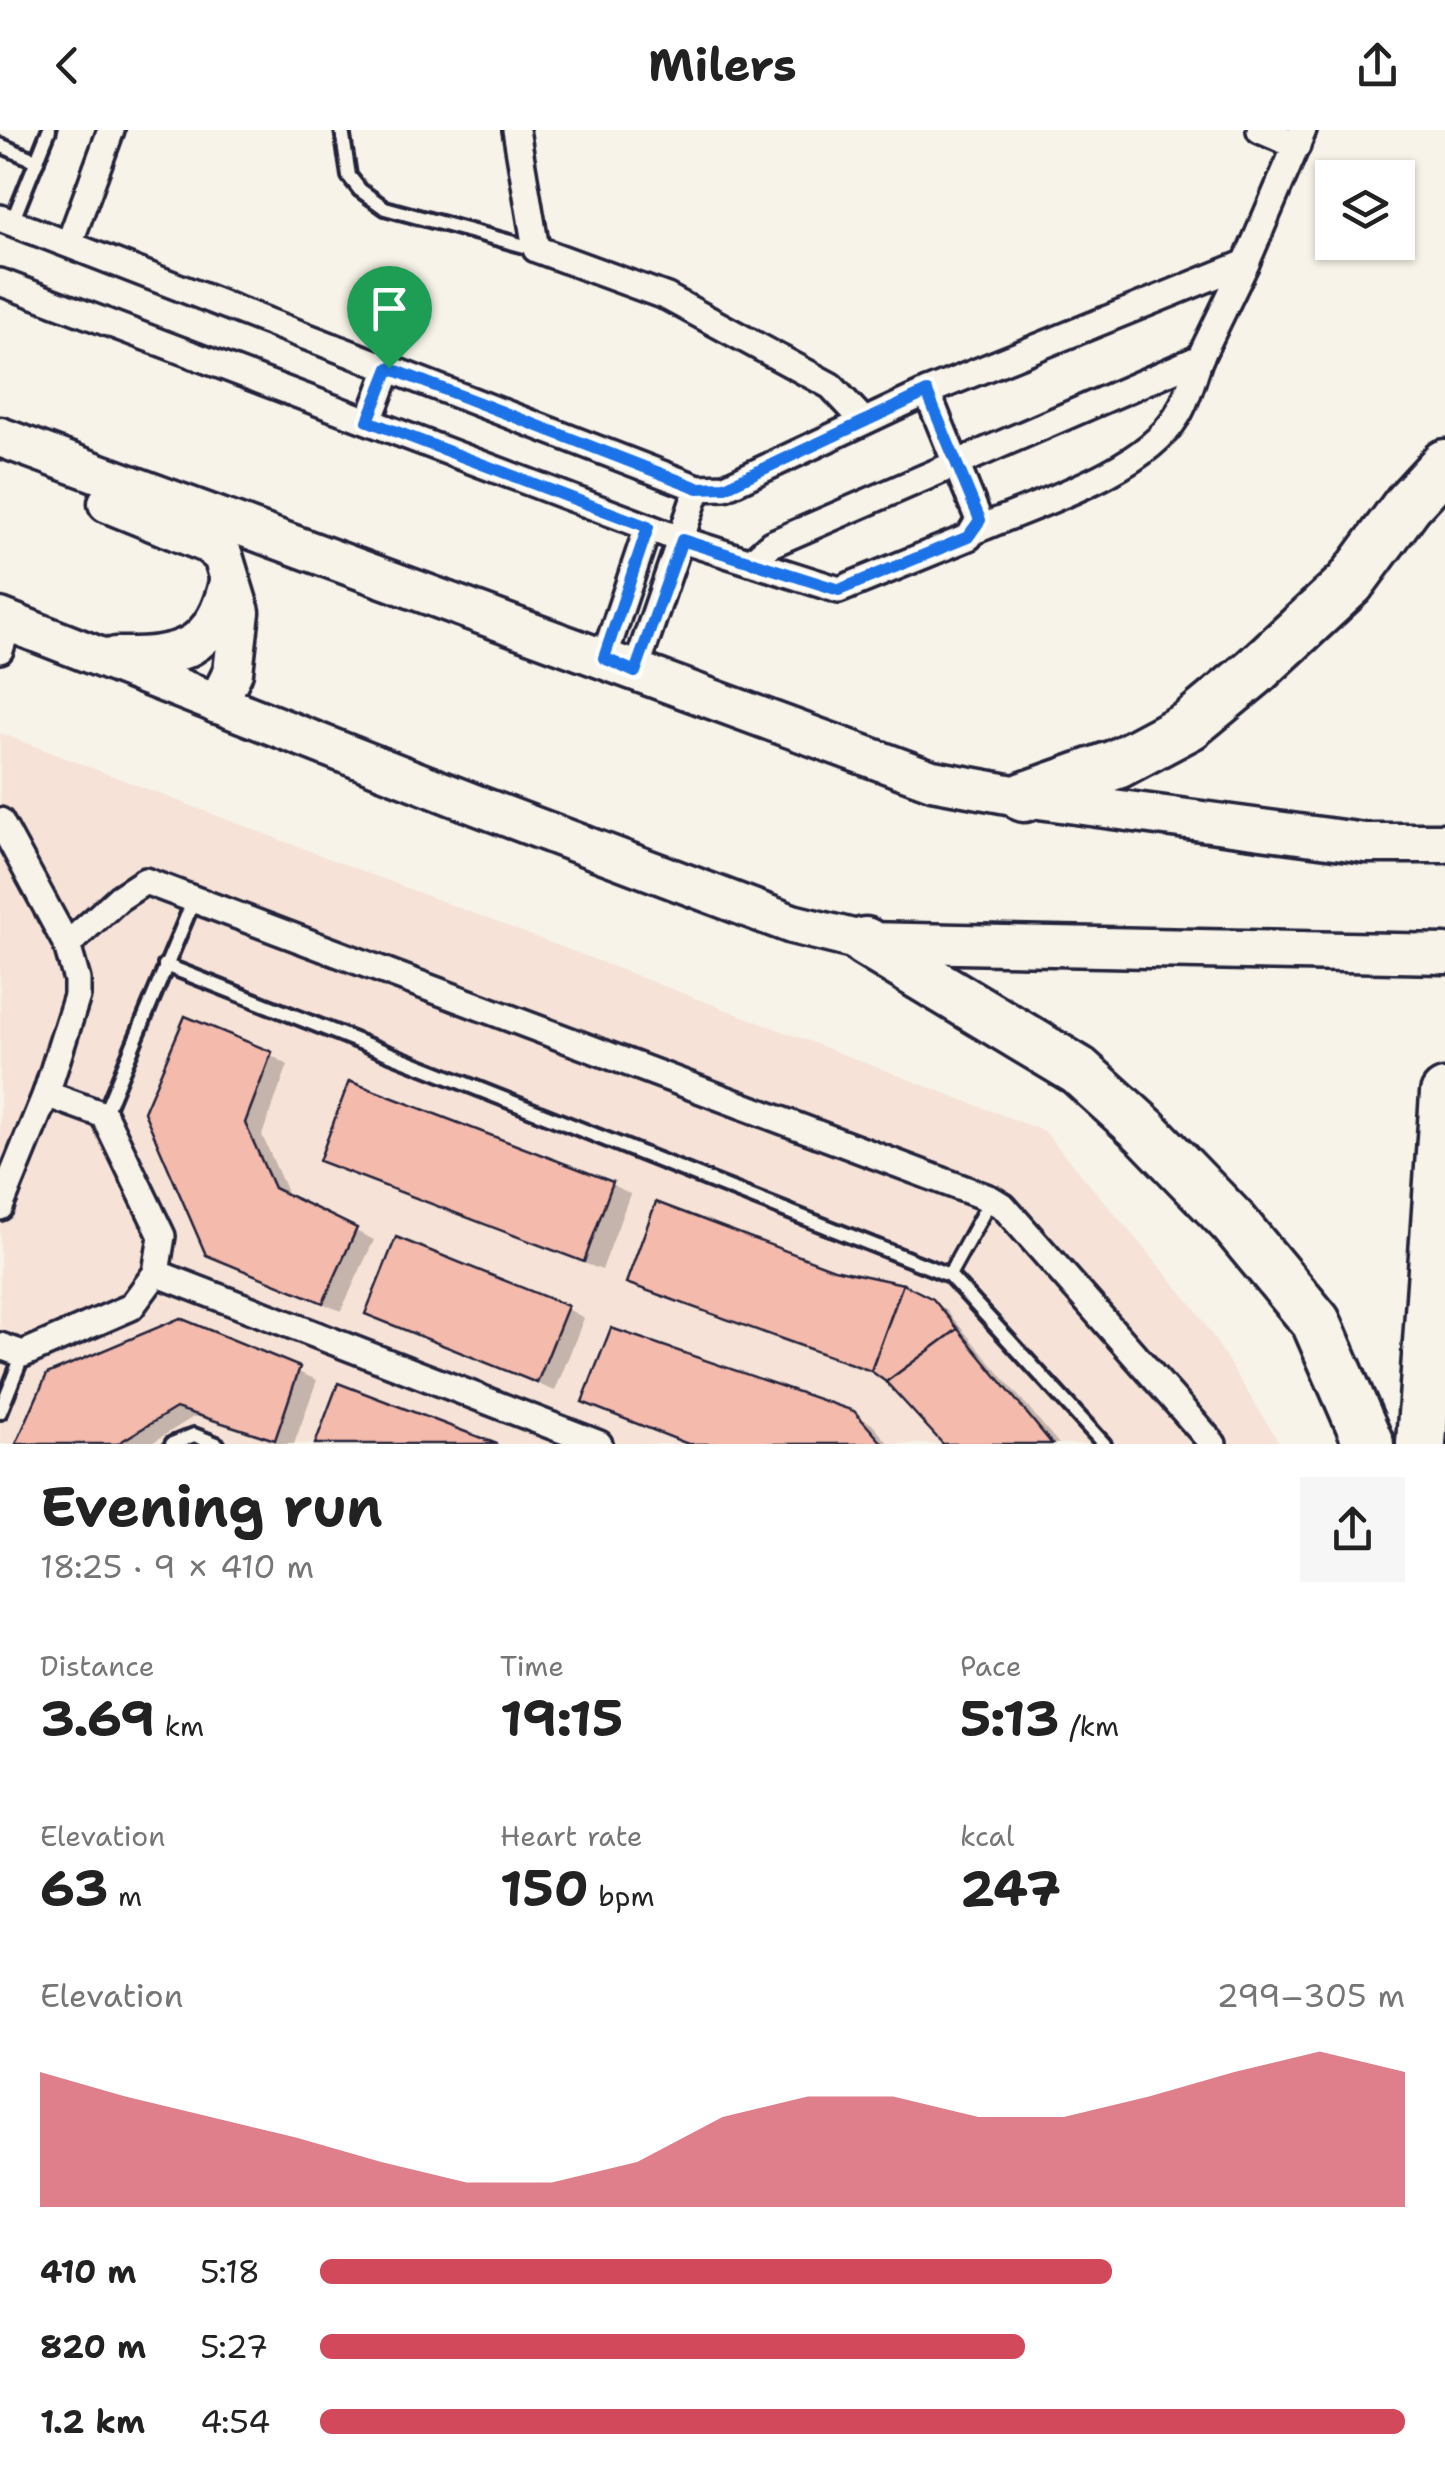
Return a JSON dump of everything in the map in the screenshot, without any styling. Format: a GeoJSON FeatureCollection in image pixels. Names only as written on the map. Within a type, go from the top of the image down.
{"type":"FeatureCollection","features":[{"type":"Feature","properties":{"kind":"highway"},"geometry":{"type":"LineString","coordinates":[[1024,797],[1116,764],[1190,725],[1350,583],[1408,504],[1445,464]]}},
{"type":"Feature","properties":{"kind":"highway"},"geometry":{"type":"LineString","coordinates":[[865,942],[1079,1070],[1145,1131],[1234,1223],[1316,1322],[1369,1444]]}},
{"type":"Feature","properties":{"kind":"highway"},"geometry":{"type":"LineString","coordinates":[[1420,1444],[1445,1094]]}},
{"type":"Feature","properties":{"kind":"street"},"geometry":{"type":"LineString","coordinates":[[69,244],[112,130]]}},
{"type":"Feature","properties":{"kind":"street"},"geometry":{"type":"LineString","coordinates":[[516,130],[536,248],[667,296],[831,386],[863,420]]}},
{"type":"Feature","properties":{"kind":"street"},"geometry":{"type":"LineString","coordinates":[[0,282],[682,540],[839,590],[1115,471],[1140,454],[1178,416],[1200,358],[1300,138],[1260,130]]}},
{"type":"Feature","properties":{"kind":"street"},"geometry":{"type":"LineString","coordinates":[[6,220],[698,488],[725,487],[927,392],[1246,263]]}},
{"type":"Feature","properties":{"kind":"street"},"geometry":{"type":"LineString","coordinates":[[751,562],[771,544],[1200,358]]}},
{"type":"Feature","properties":{"kind":"street"},"geometry":{"type":"LineString","coordinates":[[368,421],[389,368]]}},
{"type":"Feature","properties":{"kind":"street"},"geometry":{"type":"LineString","coordinates":[[927,392],[980,520],[976,530]]}},
{"type":"Feature","properties":{"kind":"street"},"geometry":{"type":"LineString","coordinates":[[0,438],[932,780],[1024,797],[1365,842],[1445,842]]}},
{"type":"Feature","properties":{"kind":"street"},"geometry":{"type":"LineString","coordinates":[[0,460],[209,544],[223,556],[240,612],[233,672],[217,704]]}},
{"type":"Feature","properties":{"kind":"street"},"geometry":{"type":"LineString","coordinates":[[620,665],[682,540],[698,488]]}},
{"type":"Feature","properties":{"kind":"street"},"geometry":{"type":"LineString","coordinates":[[620,665],[648,527]]}},
{"type":"Feature","properties":{"kind":"street"},"geometry":{"type":"LineString","coordinates":[[98,656],[159,658],[190,647],[217,621],[230,580]]}},
{"type":"Feature","properties":{"kind":"street"},"geometry":{"type":"LineString","coordinates":[[3,630],[98,656],[792,924],[865,942],[1445,954]]}},
{"type":"Feature","properties":{"kind":"street"},"geometry":{"type":"LineString","coordinates":[[0,821],[66,944],[77,980],[77,996],[46,1094],[0,1207]]}},
{"type":"Feature","properties":{"kind":"street"},"geometry":{"type":"LineString","coordinates":[[66,944],[145,880],[990,1199],[1004,1206],[1214,1444]]}},
{"type":"Feature","properties":{"kind":"street"},"geometry":{"type":"LineString","coordinates":[[11,1350],[131,1307],[156,1273],[162,1236],[104,1115],[46,1094]]}},
{"type":"Feature","properties":{"kind":"street"},"geometry":{"type":"LineString","coordinates":[[156,1273],[599,1444]]}},
{"type":"Feature","properties":{"kind":"lane"},"geometry":{"type":"LineString","coordinates":[[6,220],[49,130]]}},
{"type":"Feature","properties":{"kind":"lane"},"geometry":{"type":"LineString","coordinates":[[342,130],[350,176],[360,190],[385,208],[536,248]]}},
{"type":"Feature","properties":{"kind":"lane"},"geometry":{"type":"LineString","coordinates":[[0,145],[37,161]]}},
{"type":"Feature","properties":{"kind":"lane"},"geometry":{"type":"LineString","coordinates":[[104,1115],[195,897]]}},
{"type":"Feature","properties":{"kind":"lane"},"geometry":{"type":"LineString","coordinates":[[165,965],[949,1275],[1104,1444]]}},
{"type":"Feature","properties":{"kind":"lane"},"geometry":{"type":"LineString","coordinates":[[949,1275],[990,1199]]}},
{"type":"Feature","properties":{"kind":"lane"},"geometry":{"type":"LineString","coordinates":[[0,1412],[11,1350]]}},
{"type":"Feature","properties":{"kind":"lane"},"geometry":{"type":"LineString","coordinates":[[172,1444],[194,1435],[217,1444]]}},
{"type":"Feature","properties":{"kind":"shaded area"},"geometry":{"type":"Polygon","coordinates":[[[0,733],[1044,1131],[1194,1307],[1280,1444],[0,1444],[0,733]]]}},
{"type":"Feature","properties":{"kind":"building"},"geometry":{"type":"Polygon","coordinates":[[[185,1016],[272,1052],[245,1123],[274,1188],[357,1228],[323,1303],[206,1255],[144,1112],[185,1016]]]}},
{"type":"Feature","properties":{"kind":"building"},"geometry":{"type":"Polygon","coordinates":[[[349,1081],[613,1182],[584,1262],[319,1161],[349,1081]]]}},
{"type":"Feature","properties":{"kind":"building"},"geometry":{"type":"Polygon","coordinates":[[[656,1202],[834,1269],[903,1284],[871,1371],[626,1283],[656,1202]]]}},
{"type":"Feature","properties":{"kind":"building"},"geometry":{"type":"Polygon","coordinates":[[[396,1237],[568,1306],[537,1383],[365,1314],[396,1237]]]}},
{"type":"Feature","properties":{"kind":"building"},"geometry":{"type":"Polygon","coordinates":[[[903,1284],[933,1299],[958,1329],[886,1382],[871,1371],[903,1284]]]}},
{"type":"Feature","properties":{"kind":"building"},"geometry":{"type":"Polygon","coordinates":[[[180,1318],[300,1367],[275,1440],[176,1408],[117,1444],[16,1444],[47,1374],[180,1318]]]}},
{"type":"Feature","properties":{"kind":"building"},"geometry":{"type":"Polygon","coordinates":[[[611,1328],[854,1411],[883,1444],[688,1444],[582,1402],[611,1328]]]}},
{"type":"Feature","properties":{"kind":"building"},"geometry":{"type":"Polygon","coordinates":[[[958,1329],[1052,1444],[943,1444],[886,1382],[958,1329]]]}},
{"type":"Feature","properties":{"kind":"building"},"geometry":{"type":"Polygon","coordinates":[[[338,1383],[497,1444],[315,1444],[338,1383]]]}},
{"type":"Feature","properties":{"kind":"route"},"geometry":{"type":"LineString","coordinates":[[389,368],[698,488],[725,487],[927,392],[980,520],[968,537],[839,590],[682,540],[635,672],[604,658],[648,527],[368,421],[389,368]]}}]}
